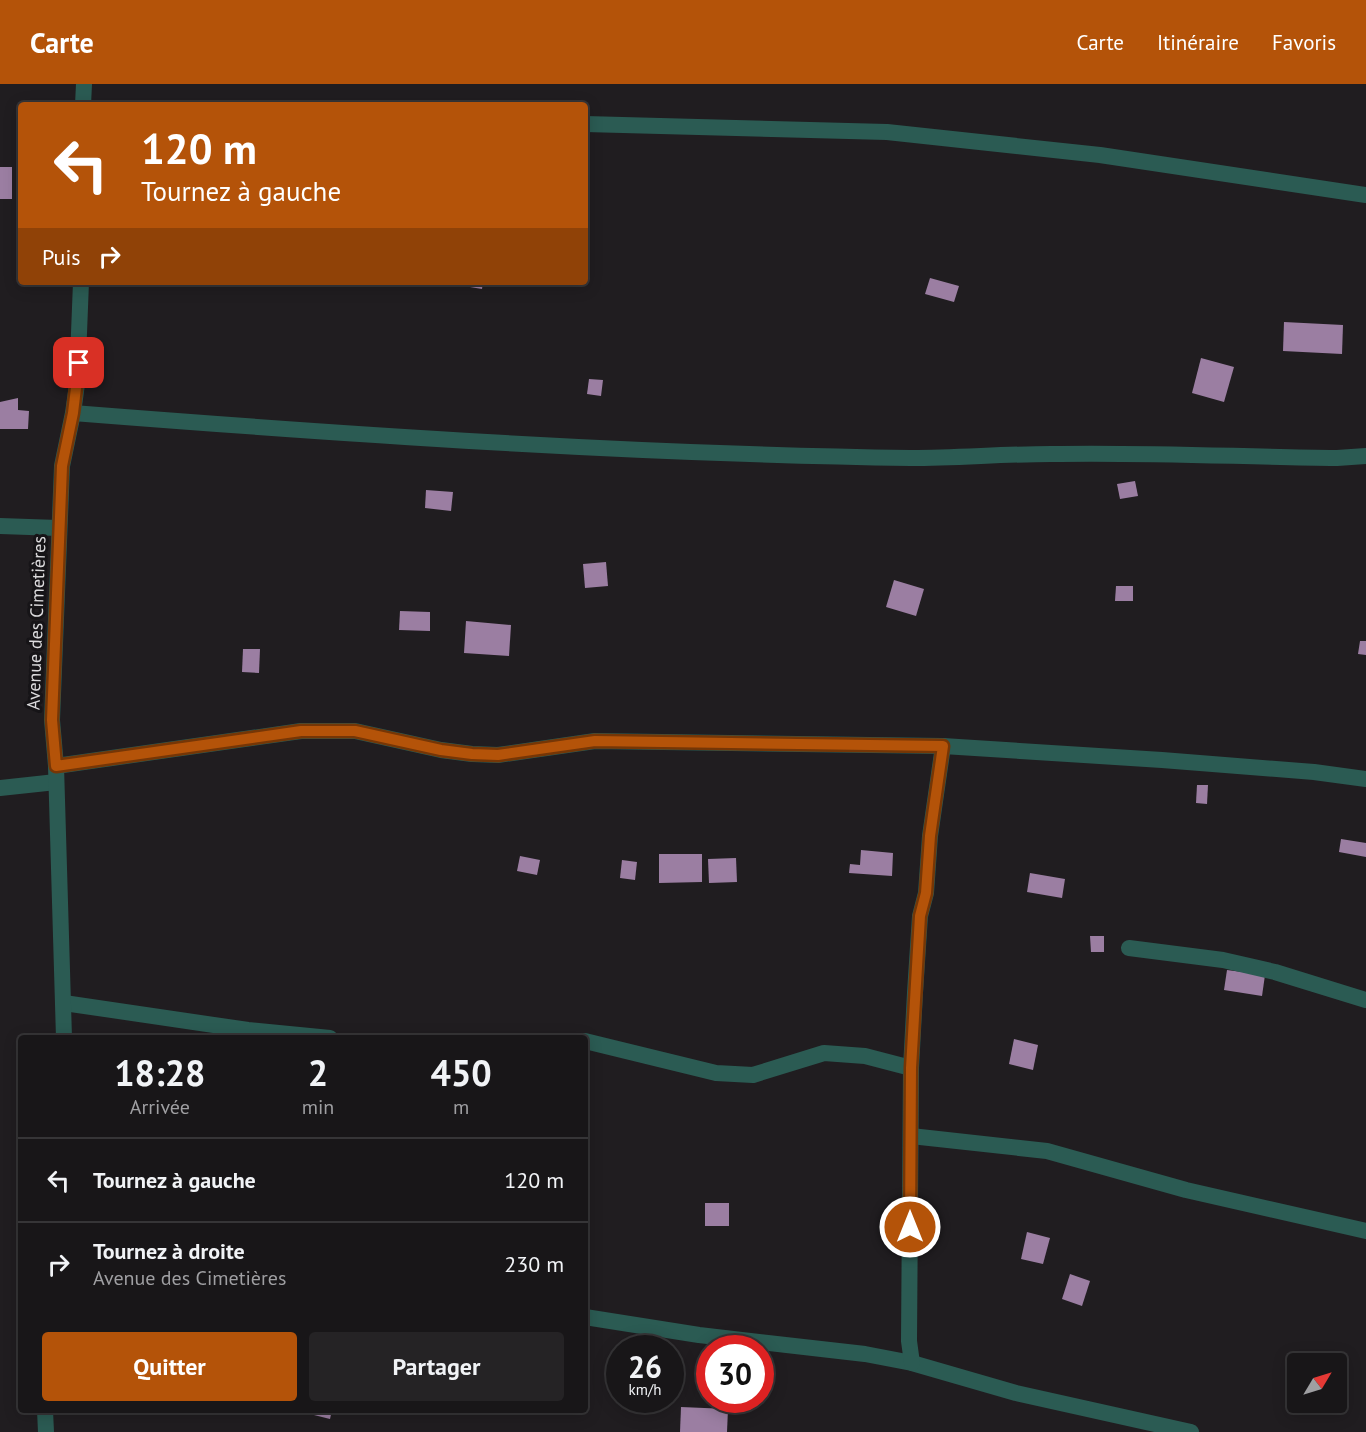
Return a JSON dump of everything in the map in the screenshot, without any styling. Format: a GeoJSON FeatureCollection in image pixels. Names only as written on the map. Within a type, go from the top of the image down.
{"type":"FeatureCollection","features":[{"type":"Feature","properties":{"kind":"street"},"geometry":{"type":"LineString","coordinates":[[84,84],[84,102]]}},
{"type":"Feature","properties":{"kind":"street"},"geometry":{"type":"LineString","coordinates":[[588,124],[887,132],[1100,155],[1366,195]]}},
{"type":"Feature","properties":{"kind":"street","name":"Avenue des Cimetières"},"geometry":{"type":"LineString","coordinates":[[64,1035],[56,774],[52,720],[62,466],[73,413],[79,363],[81,285]]}},
{"type":"Feature","properties":{"kind":"street"},"geometry":{"type":"LineString","coordinates":[[73,413],[324,433],[587,448],[912,458],[979,458],[1050,453],[1337,458],[1366,456]]}},
{"type":"Feature","properties":{"kind":"street"},"geometry":{"type":"LineString","coordinates":[[0,526],[58,528]]}},
{"type":"Feature","properties":{"kind":"street"},"geometry":{"type":"LineString","coordinates":[[0,788],[56,774],[301,731],[331,730],[355,731],[441,750],[472,754],[498,755],[595,741],[943,746],[1174,761],[1366,778]]}},
{"type":"Feature","properties":{"kind":"street"},"geometry":{"type":"LineString","coordinates":[[912,1363],[909,1341],[911,1068],[920,916],[926,893],[927,860],[943,746]]}},
{"type":"Feature","properties":{"kind":"street"},"geometry":{"type":"LineString","coordinates":[[1129,948],[1224,960],[1275,972],[1366,1000]]}},
{"type":"Feature","properties":{"kind":"street"},"geometry":{"type":"LineString","coordinates":[[64,1003],[248,1030],[299,1035]]}},
{"type":"Feature","properties":{"kind":"street"},"geometry":{"type":"LineString","coordinates":[[588,1042],[716,1073],[753,1075],[824,1053],[865,1056],[911,1068]]}},
{"type":"Feature","properties":{"kind":"street"},"geometry":{"type":"LineString","coordinates":[[911,1136],[1047,1151],[1186,1191],[1366,1231]]}},
{"type":"Feature","properties":{"kind":"street"},"geometry":{"type":"LineString","coordinates":[[588,1317],[699,1335],[865,1354],[912,1363],[1016,1393],[1191,1432]]}},
{"type":"Feature","properties":{"kind":"street"},"geometry":{"type":"LineString","coordinates":[[45,1413],[46,1432]]}},
{"type":"Feature","properties":{"kind":"building"},"geometry":{"type":"Polygon","coordinates":[[[0,167],[12,167],[12,199],[0,199],[0,167]]]}},
{"type":"Feature","properties":{"kind":"building"},"geometry":{"type":"Polygon","coordinates":[[[930,278],[959,286],[954,302],[925,294],[930,278]]]}},
{"type":"Feature","properties":{"kind":"building"},"geometry":{"type":"Polygon","coordinates":[[[458,285],[483,285],[482,289],[458,285]]]}},
{"type":"Feature","properties":{"kind":"building"},"geometry":{"type":"Polygon","coordinates":[[[1284,322],[1343,325],[1342,354],[1283,351],[1284,322]]]}},
{"type":"Feature","properties":{"kind":"building"},"geometry":{"type":"Polygon","coordinates":[[[1201,358],[1234,367],[1224,402],[1192,393],[1201,358]]]}},
{"type":"Feature","properties":{"kind":"building"},"geometry":{"type":"Polygon","coordinates":[[[589,379],[603,380],[601,396],[587,394],[589,379]]]}},
{"type":"Feature","properties":{"kind":"building"},"geometry":{"type":"Polygon","coordinates":[[[18,398],[18,410],[29,411],[28,429],[0,429],[0,402],[18,398]]]}},
{"type":"Feature","properties":{"kind":"building"},"geometry":{"type":"Polygon","coordinates":[[[1135,481],[1138,496],[1120,499],[1117,484],[1135,481]]]}},
{"type":"Feature","properties":{"kind":"building"},"geometry":{"type":"Polygon","coordinates":[[[426,490],[453,492],[451,511],[425,508],[426,490]]]}},
{"type":"Feature","properties":{"kind":"building"},"geometry":{"type":"Polygon","coordinates":[[[606,562],[608,586],[585,588],[583,564],[606,562]]]}},
{"type":"Feature","properties":{"kind":"building"},"geometry":{"type":"Polygon","coordinates":[[[894,580],[924,589],[916,616],[886,607],[894,580]]]}},
{"type":"Feature","properties":{"kind":"building"},"geometry":{"type":"Polygon","coordinates":[[[1116,586],[1133,586],[1133,601],[1115,601],[1116,586]]]}},
{"type":"Feature","properties":{"kind":"building"},"geometry":{"type":"Polygon","coordinates":[[[400,611],[430,612],[430,631],[399,630],[400,611]]]}},
{"type":"Feature","properties":{"kind":"building"},"geometry":{"type":"Polygon","coordinates":[[[466,621],[511,625],[509,656],[464,653],[466,621]]]}},
{"type":"Feature","properties":{"kind":"building"},"geometry":{"type":"Polygon","coordinates":[[[1360,641],[1366,641],[1366,655],[1358,654],[1360,641]]]}},
{"type":"Feature","properties":{"kind":"building"},"geometry":{"type":"Polygon","coordinates":[[[243,649],[260,649],[259,673],[242,672],[243,649]]]}},
{"type":"Feature","properties":{"kind":"building"},"geometry":{"type":"Polygon","coordinates":[[[1197,785],[1208,785],[1207,804],[1196,803],[1197,785]]]}},
{"type":"Feature","properties":{"kind":"building"},"geometry":{"type":"Polygon","coordinates":[[[1341,839],[1366,843],[1366,857],[1339,852],[1341,839]]]}},
{"type":"Feature","properties":{"kind":"building"},"geometry":{"type":"Polygon","coordinates":[[[861,850],[893,853],[892,876],[849,873],[850,864],[860,865],[861,850]]]}},
{"type":"Feature","properties":{"kind":"building"},"geometry":{"type":"Polygon","coordinates":[[[659,854],[702,854],[702,882],[659,883],[659,854]]]}},
{"type":"Feature","properties":{"kind":"building"},"geometry":{"type":"Polygon","coordinates":[[[520,856],[540,860],[537,875],[517,871],[520,856]]]}},
{"type":"Feature","properties":{"kind":"building"},"geometry":{"type":"Polygon","coordinates":[[[736,858],[737,882],[709,883],[708,859],[736,858]]]}},
{"type":"Feature","properties":{"kind":"building"},"geometry":{"type":"Polygon","coordinates":[[[622,860],[637,862],[635,880],[620,878],[622,860]]]}},
{"type":"Feature","properties":{"kind":"building"},"geometry":{"type":"Polygon","coordinates":[[[1030,873],[1065,879],[1062,898],[1027,892],[1030,873]]]}},
{"type":"Feature","properties":{"kind":"building"},"geometry":{"type":"Polygon","coordinates":[[[1090,936],[1104,936],[1104,952],[1091,952],[1090,936]]]}},
{"type":"Feature","properties":{"kind":"building"},"geometry":{"type":"Polygon","coordinates":[[[1227,970],[1265,975],[1262,996],[1224,990],[1227,970]]]}},
{"type":"Feature","properties":{"kind":"building"},"geometry":{"type":"Polygon","coordinates":[[[1014,1039],[1038,1045],[1033,1070],[1009,1064],[1014,1039]]]}},
{"type":"Feature","properties":{"kind":"building"},"geometry":{"type":"Polygon","coordinates":[[[705,1203],[729,1203],[729,1226],[705,1226],[705,1203]]]}},
{"type":"Feature","properties":{"kind":"building"},"geometry":{"type":"Polygon","coordinates":[[[1027,1232],[1050,1238],[1043,1264],[1021,1259],[1027,1232]]]}},
{"type":"Feature","properties":{"kind":"building"},"geometry":{"type":"Polygon","coordinates":[[[1070,1274],[1090,1281],[1082,1306],[1062,1299],[1070,1274]]]}},
{"type":"Feature","properties":{"kind":"building"},"geometry":{"type":"Polygon","coordinates":[[[684,1407],[696,1408],[696,1413],[728,1413],[727,1432],[680,1432],[681,1413],[684,1413],[684,1407]]]}},
{"type":"Feature","properties":{"kind":"building"},"geometry":{"type":"Polygon","coordinates":[[[306,1413],[331,1413],[330,1419],[306,1413]]]}},
{"type":"Feature","properties":{"kind":"route"},"geometry":{"type":"LineString","coordinates":[[79,363],[73,413],[62,466],[52,720],[56,766],[301,731],[331,730],[380,735],[441,750],[498,755],[595,741],[943,746],[930,836],[926,893],[920,916],[911,1068],[910,1227]]}}]}
